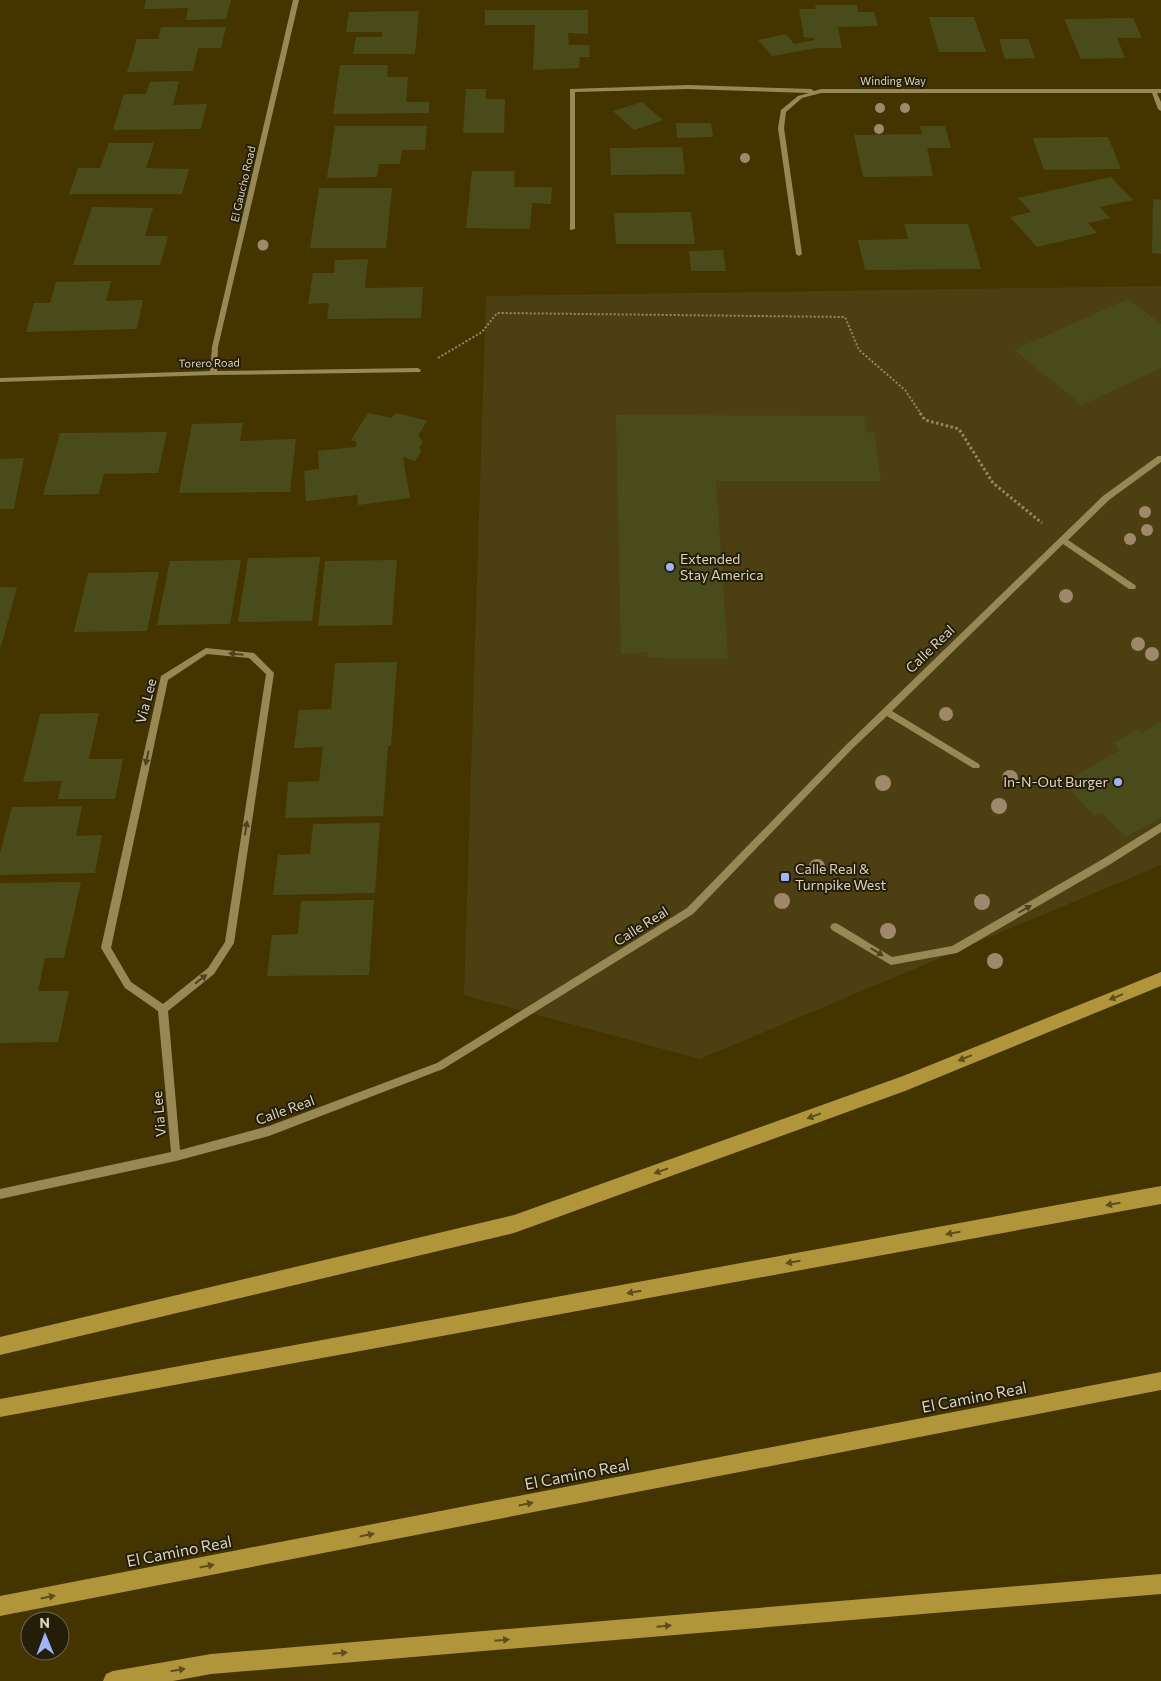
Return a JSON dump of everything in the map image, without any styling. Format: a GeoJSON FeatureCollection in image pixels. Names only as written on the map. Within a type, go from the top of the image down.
{"type":"FeatureCollection","features":[{"type":"Feature","properties":{"kind":"highway"},"geometry":{"type":"LineString","coordinates":[[0,1346],[514,1224],[904,1083],[1161,979]]}},
{"type":"Feature","properties":{"kind":"highway"},"geometry":{"type":"LineString","coordinates":[[0,1408],[1161,1195]]}},
{"type":"Feature","properties":{"kind":"highway","name":"El Camino Real"},"geometry":{"type":"LineString","coordinates":[[0,1606],[1161,1381]]}},
{"type":"Feature","properties":{"kind":"highway"},"geometry":{"type":"LineString","coordinates":[[113,1681],[211,1664],[1161,1584]]}},
{"type":"Feature","properties":{"kind":"street","name":"El Gaucho Road"},"geometry":{"type":"LineString","coordinates":[[213,372],[215,347],[296,0]]}},
{"type":"Feature","properties":{"kind":"street"},"geometry":{"type":"LineString","coordinates":[[572,229],[572,90],[688,87],[821,91]]}},
{"type":"Feature","properties":{"kind":"street","name":"Winding Way"},"geometry":{"type":"LineString","coordinates":[[799,254],[781,128],[783,111],[800,97],[821,91],[1161,91]]}},
{"type":"Feature","properties":{"kind":"street"},"geometry":{"type":"LineString","coordinates":[[1154,91],[1161,109]]}},
{"type":"Feature","properties":{"kind":"street","name":"Torero Road"},"geometry":{"type":"LineString","coordinates":[[0,380],[213,372],[418,370]]}},
{"type":"Feature","properties":{"kind":"street","name":"Calle Real"},"geometry":{"type":"LineString","coordinates":[[0,1194],[176,1156],[269,1132],[440,1066],[690,912],[886,711],[1106,498],[1161,458]]}},
{"type":"Feature","properties":{"kind":"street"},"geometry":{"type":"LineString","coordinates":[[1063,540],[1132,587]]}},
{"type":"Feature","properties":{"kind":"street","name":"Via Lee"},"geometry":{"type":"LineString","coordinates":[[206,651],[251,655],[270,673],[229,943],[212,971],[163,1009],[128,985],[106,948],[164,678],[206,651]]}},
{"type":"Feature","properties":{"kind":"street"},"geometry":{"type":"LineString","coordinates":[[886,711],[976,766]]}},
{"type":"Feature","properties":{"kind":"street"},"geometry":{"type":"LineString","coordinates":[[835,927],[891,961],[954,950],[1106,862],[1161,827]]}},
{"type":"Feature","properties":{"kind":"street","name":"Via Lee"},"geometry":{"type":"LineString","coordinates":[[163,1009],[176,1156]]}},
{"type":"Feature","properties":{"kind":"path"},"geometry":{"type":"LineString","coordinates":[[418,370],[482,332],[497,313],[845,317],[859,350],[905,390],[925,420],[959,429],[993,483],[1063,540]]}},
{"type":"Feature","properties":{"kind":"shaded area"},"geometry":{"type":"Polygon","coordinates":[[[1161,286],[1161,865],[700,1059],[464,995],[486,296],[1161,286]]]}},
{"type":"Feature","properties":{"kind":"building"},"geometry":{"type":"Polygon","coordinates":[[[146,0],[231,0],[226,19],[186,20],[188,8],[144,9],[146,0]]]}},
{"type":"Feature","properties":{"kind":"building"},"geometry":{"type":"Polygon","coordinates":[[[815,5],[857,5],[858,12],[874,12],[878,26],[838,27],[842,48],[817,48],[772,56],[758,40],[786,34],[794,44],[815,40],[814,38],[804,37],[799,9],[816,9],[815,5]]]}},
{"type":"Feature","properties":{"kind":"building"},"geometry":{"type":"Polygon","coordinates":[[[485,10],[588,10],[588,34],[568,33],[569,45],[589,45],[590,57],[580,57],[579,68],[533,70],[535,25],[485,25],[485,10]]]}},
{"type":"Feature","properties":{"kind":"building"},"geometry":{"type":"Polygon","coordinates":[[[419,11],[415,54],[353,54],[356,37],[382,37],[382,32],[346,32],[349,12],[419,11]]]}},
{"type":"Feature","properties":{"kind":"building"},"geometry":{"type":"Polygon","coordinates":[[[929,17],[974,17],[986,52],[939,52],[929,17]]]}},
{"type":"Feature","properties":{"kind":"building"},"geometry":{"type":"Polygon","coordinates":[[[1133,18],[1142,38],[1117,38],[1125,58],[1081,59],[1064,19],[1133,18]]]}},
{"type":"Feature","properties":{"kind":"building"},"geometry":{"type":"Polygon","coordinates":[[[161,27],[226,27],[221,48],[198,48],[193,71],[127,72],[137,39],[158,39],[161,27]]]}},
{"type":"Feature","properties":{"kind":"building"},"geometry":{"type":"Polygon","coordinates":[[[999,39],[1028,39],[1035,58],[1005,59],[999,39]]]}},
{"type":"Feature","properties":{"kind":"building"},"geometry":{"type":"Polygon","coordinates":[[[340,65],[388,65],[387,77],[408,77],[406,102],[429,102],[429,113],[333,114],[340,65]]]}},
{"type":"Feature","properties":{"kind":"building"},"geometry":{"type":"Polygon","coordinates":[[[179,81],[173,105],[207,104],[201,129],[113,130],[124,94],[146,94],[150,82],[179,81]]]}},
{"type":"Feature","properties":{"kind":"building"},"geometry":{"type":"Polygon","coordinates":[[[466,89],[486,89],[486,99],[505,99],[504,133],[463,133],[466,89]]]}},
{"type":"Feature","properties":{"kind":"building"},"geometry":{"type":"Polygon","coordinates":[[[642,102],[663,120],[634,130],[613,111],[642,102]]]}},
{"type":"Feature","properties":{"kind":"building"},"geometry":{"type":"Polygon","coordinates":[[[676,123],[711,123],[713,137],[677,138],[676,123]]]}},
{"type":"Feature","properties":{"kind":"building"},"geometry":{"type":"Polygon","coordinates":[[[335,126],[427,126],[425,150],[402,150],[400,164],[379,164],[377,177],[327,178],[335,126]]]}},
{"type":"Feature","properties":{"kind":"building"},"geometry":{"type":"Polygon","coordinates":[[[920,126],[945,126],[951,148],[927,148],[933,176],[863,177],[854,135],[922,134],[920,126]]]}},
{"type":"Feature","properties":{"kind":"building"},"geometry":{"type":"Polygon","coordinates":[[[1108,137],[1121,169],[1044,170],[1033,138],[1108,137]]]}},
{"type":"Feature","properties":{"kind":"building"},"geometry":{"type":"Polygon","coordinates":[[[109,143],[154,143],[146,168],[189,169],[182,194],[69,194],[78,168],[100,168],[109,143]]]}},
{"type":"Feature","properties":{"kind":"building"},"geometry":{"type":"Polygon","coordinates":[[[682,147],[685,174],[611,175],[610,148],[682,147]]]}},
{"type":"Feature","properties":{"kind":"building"},"geometry":{"type":"Polygon","coordinates":[[[472,171],[515,171],[514,187],[552,187],[551,204],[532,203],[530,229],[466,228],[472,171]]]}},
{"type":"Feature","properties":{"kind":"building"},"geometry":{"type":"Polygon","coordinates":[[[1111,177],[1133,200],[1100,207],[1110,218],[1088,223],[1097,233],[1037,247],[1010,217],[1031,212],[1018,198],[1111,177]]]}},
{"type":"Feature","properties":{"kind":"building"},"geometry":{"type":"Polygon","coordinates":[[[319,188],[392,188],[386,248],[310,248],[319,188]]]}},
{"type":"Feature","properties":{"kind":"building"},"geometry":{"type":"Polygon","coordinates":[[[1153,199],[1161,200],[1161,254],[1152,253],[1153,199]]]}},
{"type":"Feature","properties":{"kind":"building"},"geometry":{"type":"Polygon","coordinates":[[[92,207],[153,208],[145,236],[168,236],[160,265],[73,265],[92,207]]]}},
{"type":"Feature","properties":{"kind":"building"},"geometry":{"type":"Polygon","coordinates":[[[691,212],[695,244],[616,244],[614,213],[691,212]]]}},
{"type":"Feature","properties":{"kind":"building"},"geometry":{"type":"Polygon","coordinates":[[[904,224],[968,224],[981,269],[865,270],[858,240],[908,239],[904,224]]]}},
{"type":"Feature","properties":{"kind":"building"},"geometry":{"type":"Polygon","coordinates":[[[723,250],[726,271],[691,271],[689,251],[723,250]]]}},
{"type":"Feature","properties":{"kind":"building"},"geometry":{"type":"Polygon","coordinates":[[[368,259],[365,288],[423,287],[421,318],[327,319],[329,303],[308,304],[313,273],[334,273],[335,260],[368,259]]]}},
{"type":"Feature","properties":{"kind":"building"},"geometry":{"type":"Polygon","coordinates":[[[111,281],[106,301],[143,300],[137,329],[26,332],[34,303],[50,303],[56,282],[111,281]]]}},
{"type":"Feature","properties":{"kind":"building"},"geometry":{"type":"Polygon","coordinates":[[[1128,299],[1161,324],[1161,368],[1082,405],[1014,350],[1128,299]]]}},
{"type":"Feature","properties":{"kind":"building"},"geometry":{"type":"Polygon","coordinates":[[[368,413],[391,418],[397,413],[427,421],[418,436],[423,442],[419,448],[422,450],[415,461],[403,457],[410,498],[358,505],[357,495],[306,501],[304,471],[319,469],[318,451],[355,447],[357,442],[351,440],[368,413]]]}},
{"type":"Feature","properties":{"kind":"building","name":"Extended Stay America"},"geometry":{"type":"Polygon","coordinates":[[[616,415],[864,416],[867,433],[874,432],[881,481],[716,481],[728,659],[648,658],[647,652],[621,654],[616,415]]]}},
{"type":"Feature","properties":{"kind":"building"},"geometry":{"type":"Polygon","coordinates":[[[243,423],[240,441],[296,439],[290,492],[179,493],[192,424],[243,423]]]}},
{"type":"Feature","properties":{"kind":"building"},"geometry":{"type":"Polygon","coordinates":[[[167,432],[158,473],[104,474],[99,494],[43,495],[60,433],[167,432]]]}},
{"type":"Feature","properties":{"kind":"building"},"geometry":{"type":"Polygon","coordinates":[[[24,458],[14,509],[0,509],[0,459],[24,458]]]}},
{"type":"Feature","properties":{"kind":"building"},"geometry":{"type":"Polygon","coordinates":[[[320,557],[312,621],[238,622],[248,558],[320,557]]]}},
{"type":"Feature","properties":{"kind":"building"},"geometry":{"type":"Polygon","coordinates":[[[241,560],[230,624],[157,625],[170,561],[241,560]]]}},
{"type":"Feature","properties":{"kind":"building"},"geometry":{"type":"Polygon","coordinates":[[[397,560],[392,625],[318,626],[325,561],[397,560]]]}},
{"type":"Feature","properties":{"kind":"building"},"geometry":{"type":"Polygon","coordinates":[[[159,572],[147,631],[74,632],[88,573],[159,572]]]}},
{"type":"Feature","properties":{"kind":"building"},"geometry":{"type":"Polygon","coordinates":[[[0,587],[17,587],[1,647],[0,647],[0,587]]]}},
{"type":"Feature","properties":{"kind":"building"},"geometry":{"type":"Polygon","coordinates":[[[397,662],[391,746],[388,746],[383,816],[285,818],[288,782],[319,781],[323,747],[294,748],[299,710],[331,709],[335,663],[397,662]]]}},
{"type":"Feature","properties":{"kind":"building"},"geometry":{"type":"Polygon","coordinates":[[[99,713],[89,759],[123,759],[115,799],[58,799],[62,781],[23,782],[40,714],[99,713]]]}},
{"type":"Feature","properties":{"kind":"building","name":"In-N-Out Burger"},"geometry":{"type":"Polygon","coordinates":[[[1161,722],[1161,818],[1126,837],[1102,813],[1094,816],[1070,790],[1078,786],[1071,778],[1120,750],[1113,743],[1137,730],[1141,733],[1161,722]]]}},
{"type":"Feature","properties":{"kind":"building"},"geometry":{"type":"Polygon","coordinates":[[[82,806],[76,836],[102,835],[95,873],[0,875],[0,853],[12,807],[82,806]]]}},
{"type":"Feature","properties":{"kind":"building"},"geometry":{"type":"Polygon","coordinates":[[[380,823],[375,893],[273,895],[278,855],[310,854],[313,824],[380,823]]]}},
{"type":"Feature","properties":{"kind":"building"},"geometry":{"type":"Polygon","coordinates":[[[81,882],[64,958],[45,958],[38,991],[69,991],[58,1042],[0,1043],[0,883],[81,882]]]}},
{"type":"Feature","properties":{"kind":"building"},"geometry":{"type":"Polygon","coordinates":[[[374,900],[369,975],[267,976],[272,935],[298,934],[301,901],[374,900]]]}},
{"type":"Feature","properties":{"kind":"place","name":"Extended Stay America"},"geometry":{"type":"Point","coordinates":[670,567]}},
{"type":"Feature","properties":{"kind":"place","name":"In-N-Out Burger"},"geometry":{"type":"Point","coordinates":[1118,782]}},
{"type":"Feature","properties":{"kind":"place","name":"Calle Real & Turnpike West"},"geometry":{"type":"Point","coordinates":[785,877]}}]}
